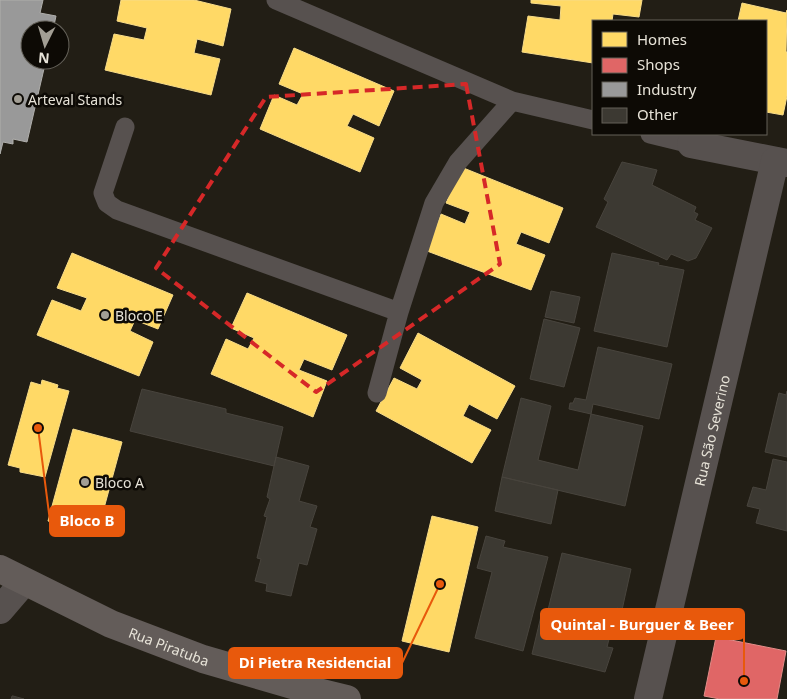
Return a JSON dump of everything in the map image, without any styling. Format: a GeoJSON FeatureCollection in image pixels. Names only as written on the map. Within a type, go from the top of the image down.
{"type":"FeatureCollection","features":[{"type":"Feature","properties":{"kind":"main road","name":"Rua Piratuba"},"geometry":{"type":"LineString","coordinates":[[0,569],[111,624],[203,659],[347,699]]}},
{"type":"Feature","properties":{"kind":"street"},"geometry":{"type":"LineString","coordinates":[[691,144],[781,162]]}},
{"type":"Feature","properties":{"kind":"street","name":"Rua São Severino"},"geometry":{"type":"LineString","coordinates":[[648,699],[781,162]]}},
{"type":"Feature","properties":{"kind":"street"},"geometry":{"type":"LineString","coordinates":[[0,610],[24,582]]}},
{"type":"Feature","properties":{"kind":"lane"},"geometry":{"type":"LineString","coordinates":[[276,0],[512,101],[592,120]]}},
{"type":"Feature","properties":{"kind":"lane"},"geometry":{"type":"LineString","coordinates":[[377,393],[399,312],[434,203],[458,162],[512,101]]}},
{"type":"Feature","properties":{"kind":"lane"},"geometry":{"type":"LineString","coordinates":[[125,128],[103,192],[107,203],[117,210],[399,312]]}},
{"type":"Feature","properties":{"kind":"lane"},"geometry":{"type":"LineString","coordinates":[[654,135],[691,144]]}},
{"type":"Feature","properties":{"kind":"highlighted area"},"geometry":{"type":"Polygon","coordinates":[[[466,84],[500,264],[316,392],[156,268],[266,97],[466,84]]]}},
{"type":"Feature","properties":{"kind":"building: Homes"},"geometry":{"type":"Polygon","coordinates":[[[121,0],[194,0],[231,9],[223,46],[197,39],[194,53],[220,59],[211,95],[105,70],[114,34],[144,40],[147,28],[117,21],[121,0]]]}},
{"type":"Feature","properties":{"kind":"building: Homes"},"geometry":{"type":"Polygon","coordinates":[[[531,0],[642,0],[639,17],[613,14],[612,20],[592,20],[592,63],[522,52],[528,16],[560,20],[561,6],[531,3],[531,0]]]}},
{"type":"Feature","properties":{"kind":"building: Homes"},"geometry":{"type":"Polygon","coordinates":[[[742,3],[786,13],[787,10],[787,96],[783,115],[767,112],[767,20],[738,20],[742,3]]]}},
{"type":"Feature","properties":{"kind":"building: Homes"},"geometry":{"type":"Polygon","coordinates":[[[294,48],[394,91],[379,126],[353,114],[347,126],[374,138],[360,172],[260,129],[274,95],[297,105],[303,94],[279,84],[294,48]]]}},
{"type":"Feature","properties":{"kind":"building: Homes"},"geometry":{"type":"Polygon","coordinates":[[[461,167],[563,208],[549,243],[521,232],[516,244],[545,255],[531,290],[427,251],[441,214],[465,224],[470,212],[446,203],[461,167]]]}},
{"type":"Feature","properties":{"kind":"building: Homes","name":"Bloco E"},"geometry":{"type":"Polygon","coordinates":[[[72,253],[173,295],[158,329],[135,320],[130,331],[153,342],[139,376],[37,335],[52,300],[81,311],[87,298],[57,288],[72,253]]]}},
{"type":"Feature","properties":{"kind":"building: Homes"},"geometry":{"type":"Polygon","coordinates":[[[247,293],[347,335],[332,370],[304,359],[299,370],[327,381],[313,417],[211,374],[226,339],[248,349],[254,338],[231,328],[247,293]]]}},
{"type":"Feature","properties":{"kind":"building: Homes"},"geometry":{"type":"Polygon","coordinates":[[[418,333],[515,386],[497,419],[469,404],[463,416],[491,430],[472,463],[376,411],[394,378],[417,389],[422,380],[400,368],[418,333]]]}},
{"type":"Feature","properties":{"kind":"building: Homes"},"geometry":{"type":"Polygon","coordinates":[[[42,380],[58,385],[57,388],[69,391],[45,477],[20,472],[20,468],[8,465],[31,382],[41,385],[42,380]]]}},
{"type":"Feature","properties":{"kind":"building: Homes","name":"Bloco A"},"geometry":{"type":"Polygon","coordinates":[[[73,429],[122,442],[97,534],[48,521],[73,429]]]}},
{"type":"Feature","properties":{"kind":"building: Homes"},"geometry":{"type":"Polygon","coordinates":[[[432,516],[478,527],[449,652],[402,641],[432,516]]]}},
{"type":"Feature","properties":{"kind":"building: Shops"},"geometry":{"type":"Polygon","coordinates":[[[716,637],[786,651],[777,699],[720,699],[704,696],[716,637]]]}},
{"type":"Feature","properties":{"kind":"building: Industry","name":"Arteval Stands"},"geometry":{"type":"Polygon","coordinates":[[[0,0],[43,0],[40,13],[56,16],[55,20],[20,20],[20,70],[44,70],[27,142],[13,139],[13,144],[3,142],[0,154],[0,0]]]}},
{"type":"Feature","properties":{"kind":"building: Other"},"geometry":{"type":"Polygon","coordinates":[[[622,162],[657,170],[652,185],[696,207],[694,212],[698,214],[695,220],[712,228],[696,258],[688,261],[671,254],[667,260],[596,227],[608,202],[604,199],[622,162]]]}},
{"type":"Feature","properties":{"kind":"building: Other"},"geometry":{"type":"Polygon","coordinates":[[[612,253],[684,270],[667,347],[594,331],[612,253]]]}},
{"type":"Feature","properties":{"kind":"building: Other"},"geometry":{"type":"Polygon","coordinates":[[[551,291],[580,297],[574,323],[545,317],[551,291]]]}},
{"type":"Feature","properties":{"kind":"building: Other"},"geometry":{"type":"Polygon","coordinates":[[[544,319],[580,328],[564,387],[530,379],[544,319]]]}},
{"type":"Feature","properties":{"kind":"building: Other"},"geometry":{"type":"Polygon","coordinates":[[[598,347],[672,364],[659,419],[593,404],[591,414],[569,409],[570,403],[573,403],[575,398],[586,400],[598,347]]]}},
{"type":"Feature","properties":{"kind":"building: Other"},"geometry":{"type":"Polygon","coordinates":[[[142,389],[226,409],[226,413],[283,427],[274,466],[130,431],[142,389]]]}},
{"type":"Feature","properties":{"kind":"building: Other"},"geometry":{"type":"Polygon","coordinates":[[[787,391],[787,457],[765,452],[779,393],[786,395],[787,391]]]}},
{"type":"Feature","properties":{"kind":"building: Other"},"geometry":{"type":"Polygon","coordinates":[[[521,398],[551,406],[538,460],[578,470],[591,414],[643,426],[625,506],[502,477],[521,398]]]}},
{"type":"Feature","properties":{"kind":"building: Other"},"geometry":{"type":"Polygon","coordinates":[[[276,457],[309,466],[299,501],[317,506],[310,527],[317,529],[307,565],[299,563],[291,596],[266,591],[267,584],[255,581],[261,559],[257,558],[267,517],[264,516],[270,499],[267,497],[276,457]]]}},
{"type":"Feature","properties":{"kind":"building: Other"},"geometry":{"type":"Polygon","coordinates":[[[773,459],[787,462],[787,531],[756,523],[760,509],[747,506],[753,487],[766,490],[773,459]]]}},
{"type":"Feature","properties":{"kind":"building: Other"},"geometry":{"type":"Polygon","coordinates":[[[502,477],[558,490],[551,524],[495,511],[502,477]]]}},
{"type":"Feature","properties":{"kind":"building: Other"},"geometry":{"type":"Polygon","coordinates":[[[486,536],[505,541],[503,547],[548,557],[523,651],[475,638],[492,572],[477,568],[486,536]]]}},
{"type":"Feature","properties":{"kind":"building: Other"},"geometry":{"type":"Polygon","coordinates":[[[562,553],[631,569],[622,610],[617,608],[607,647],[613,648],[605,672],[532,654],[541,616],[546,618],[562,553]]]}},
{"type":"Feature","properties":{"kind":"building: Other"},"geometry":{"type":"Polygon","coordinates":[[[13,696],[24,699],[11,699],[13,696]]]}},
{"type":"Feature","properties":{"kind":"place","name":"Arteval Stands"},"geometry":{"type":"Point","coordinates":[18,99]}},
{"type":"Feature","properties":{"kind":"place","name":"Bloco E"},"geometry":{"type":"Point","coordinates":[105,315]}},
{"type":"Feature","properties":{"kind":"place","name":"Bloco B"},"geometry":{"type":"Point","coordinates":[38,428]}},
{"type":"Feature","properties":{"kind":"place","name":"Bloco A"},"geometry":{"type":"Point","coordinates":[85,482]}},
{"type":"Feature","properties":{"kind":"place","name":"Di Pietra Residencial"},"geometry":{"type":"Point","coordinates":[440,584]}},
{"type":"Feature","properties":{"kind":"place","name":"Quintal - Burguer & Beer"},"geometry":{"type":"Point","coordinates":[744,681]}}]}
